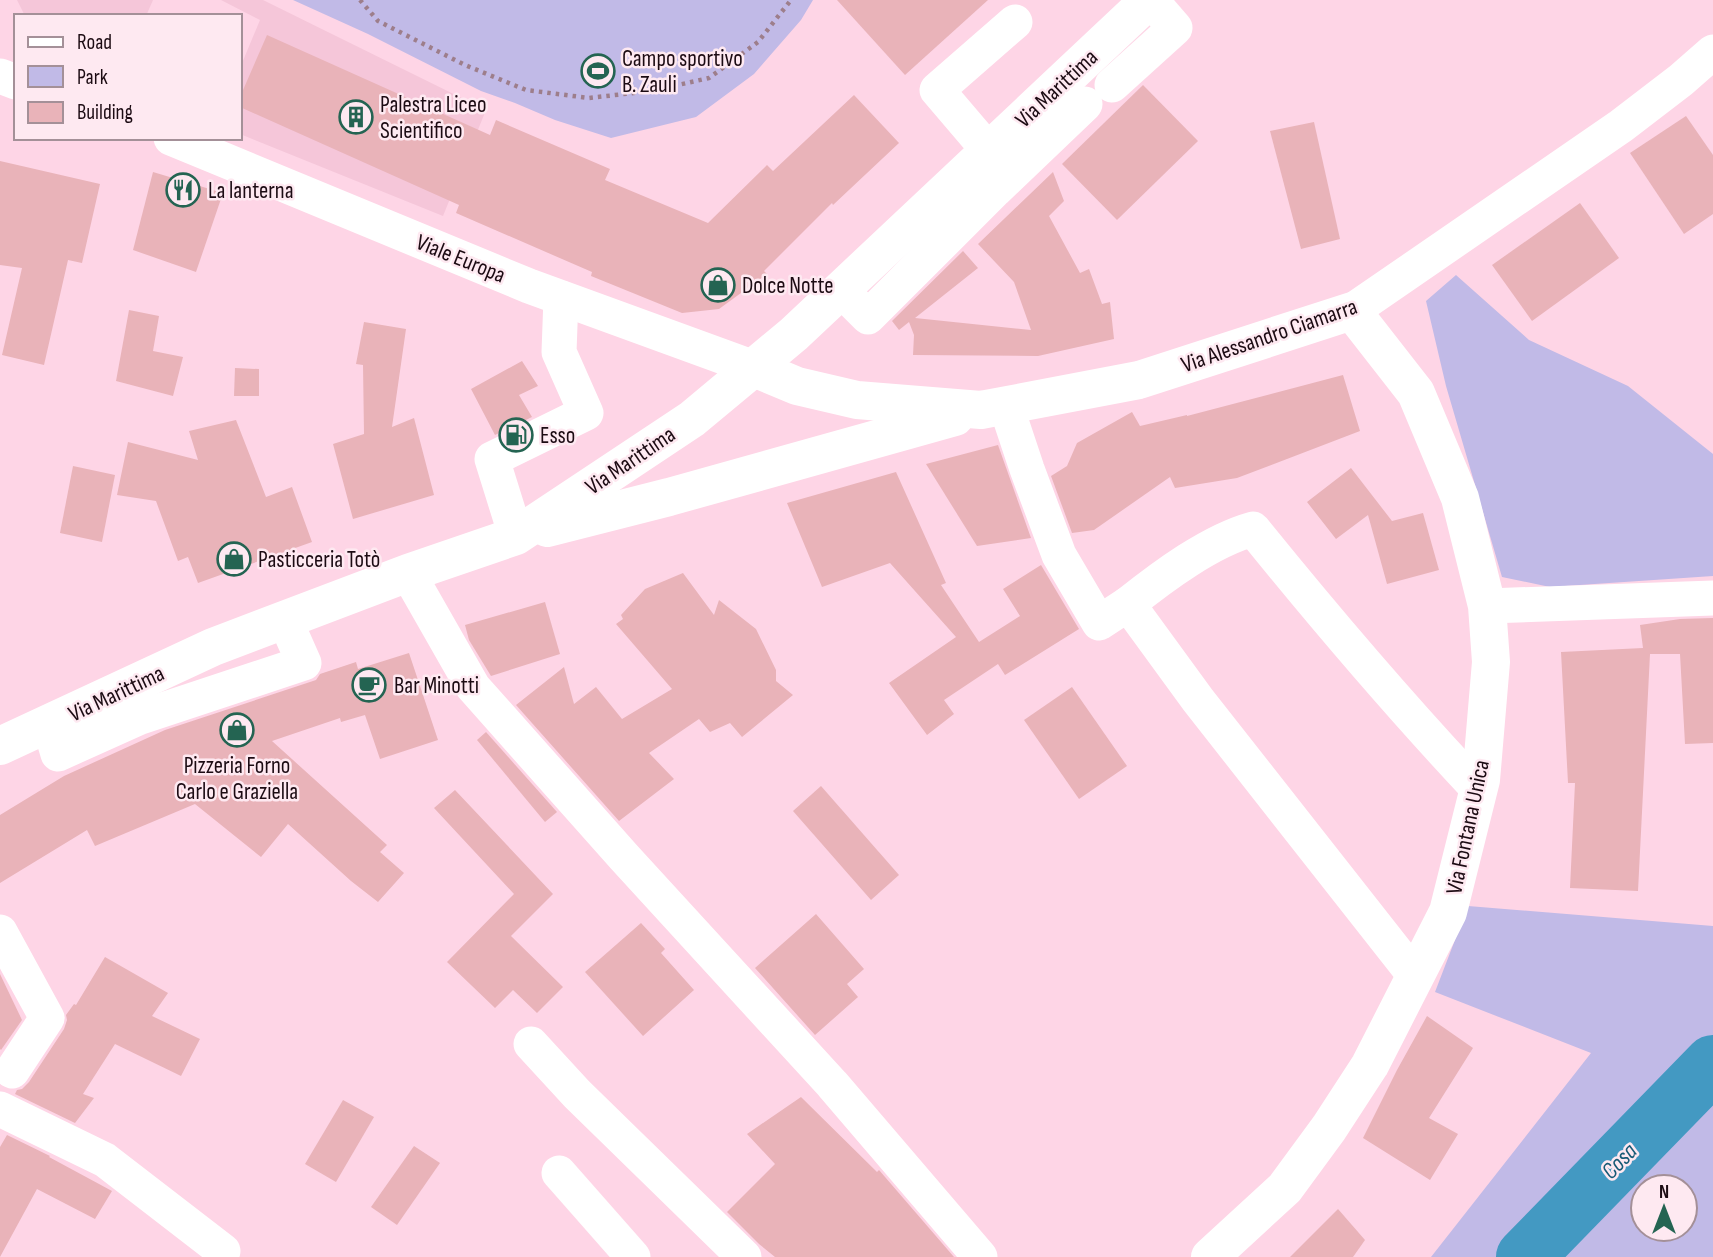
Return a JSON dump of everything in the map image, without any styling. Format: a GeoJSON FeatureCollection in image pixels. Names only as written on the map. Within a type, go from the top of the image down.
{"type":"FeatureCollection","features":[{"type":"Feature","properties":{"kind":"main road","name":"Via Marittima"},"geometry":{"type":"LineString","coordinates":[[0,746],[48,724],[132,703],[192,657],[213,647],[408,573],[516,536],[692,419],[754,368],[1009,146],[1150,0]]}},
{"type":"Feature","properties":{"kind":"main road","name":"Via Alessandro Ciamarra"},"geometry":{"type":"LineString","coordinates":[[754,368],[797,386],[857,400],[993,408],[1139,380],[1352,311]]}},
{"type":"Feature","properties":{"kind":"main road","name":"Via Fontana Unica"},"geometry":{"type":"LineString","coordinates":[[1210,1257],[1285,1188],[1370,1066],[1448,912],[1481,780],[1491,662],[1486,606],[1460,498],[1416,393],[1352,311]]}},
{"type":"Feature","properties":{"kind":"main road"},"geometry":{"type":"LineString","coordinates":[[516,536],[670,497],[799,459],[993,408]]}},
{"type":"Feature","properties":{"kind":"street"},"geometry":{"type":"LineString","coordinates":[[1015,22],[937,90],[1009,146],[1099,94],[1175,28],[1150,0]]}},
{"type":"Feature","properties":{"kind":"street","name":"Via Alessandro Ciamarra"},"geometry":{"type":"LineString","coordinates":[[1352,311],[1621,126],[1713,52]]}},
{"type":"Feature","properties":{"kind":"street","name":"Viale Europa"},"geometry":{"type":"LineString","coordinates":[[177,140],[561,299],[754,368]]}},
{"type":"Feature","properties":{"kind":"street"},"geometry":{"type":"LineString","coordinates":[[516,536],[492,459],[586,413],[559,352],[561,299]]}},
{"type":"Feature","properties":{"kind":"street"},"geometry":{"type":"LineString","coordinates":[[993,408],[1027,469],[1059,555],[1099,623],[1183,563],[1238,533],[1253,528],[1430,738],[1479,790]]}},
{"type":"Feature","properties":{"kind":"street"},"geometry":{"type":"LineString","coordinates":[[408,573],[472,687],[832,1084],[980,1257]]}},
{"type":"Feature","properties":{"kind":"street"},"geometry":{"type":"LineString","coordinates":[[1486,606],[1713,598]]}},
{"type":"Feature","properties":{"kind":"street"},"geometry":{"type":"LineString","coordinates":[[1128,604],[1198,700],[1415,976]]}},
{"type":"Feature","properties":{"kind":"street"},"geometry":{"type":"LineString","coordinates":[[132,703],[209,695],[304,663],[285,620]]}},
{"type":"Feature","properties":{"kind":"street"},"geometry":{"type":"LineString","coordinates":[[192,657],[209,695]]}},
{"type":"Feature","properties":{"kind":"street"},"geometry":{"type":"LineString","coordinates":[[0,932],[47,1018],[12,1072]]}},
{"type":"Feature","properties":{"kind":"street"},"geometry":{"type":"LineString","coordinates":[[531,1044],[577,1094],[744,1257]]}},
{"type":"Feature","properties":{"kind":"street"},"geometry":{"type":"LineString","coordinates":[[0,1109],[105,1160],[223,1251]]}},
{"type":"Feature","properties":{"kind":"street"},"geometry":{"type":"LineString","coordinates":[[559,1173],[633,1257]]}},
{"type":"Feature","properties":{"kind":"path"},"geometry":{"type":"LineString","coordinates":[[360,0],[378,21],[465,65],[526,90],[589,98],[651,91],[709,78],[758,43],[791,0]]}},
{"type":"Feature","properties":{"kind":"shaded area"},"geometry":{"type":"Polygon","coordinates":[[[17,0],[153,0],[147,14],[24,14],[17,0]]]}},
{"type":"Feature","properties":{"kind":"shaded area"},"geometry":{"type":"Polygon","coordinates":[[[221,0],[263,0],[486,110],[443,216],[242,135],[242,63],[260,20],[221,0]]]}},
{"type":"Feature","properties":{"kind":"green space","name":"Campo sportivo B. Zauli"},"geometry":{"type":"Polygon","coordinates":[[[293,0],[813,0],[801,20],[754,74],[696,117],[611,138],[555,120],[481,91],[293,0]]]}},
{"type":"Feature","properties":{"kind":"green space"},"geometry":{"type":"Polygon","coordinates":[[[1456,275],[1529,340],[1628,386],[1713,454],[1713,576],[1550,587],[1502,577],[1446,386],[1426,301],[1456,275]]]}},
{"type":"Feature","properties":{"kind":"green space"},"geometry":{"type":"Polygon","coordinates":[[[1468,906],[1713,926],[1713,1257],[1431,1257],[1591,1053],[1435,992],[1468,906]]]}},
{"type":"Feature","properties":{"kind":"building"},"geometry":{"type":"Polygon","coordinates":[[[837,0],[988,0],[905,75],[837,0]]]}},
{"type":"Feature","properties":{"kind":"building"},"geometry":{"type":"Polygon","coordinates":[[[267,35],[490,135],[496,120],[610,169],[605,180],[708,223],[767,165],[773,171],[854,95],[899,143],[833,205],[832,203],[764,271],[767,274],[719,309],[682,313],[591,276],[592,272],[456,213],[459,205],[242,108],[242,92],[267,35]]]}},
{"type":"Feature","properties":{"kind":"building"},"geometry":{"type":"Polygon","coordinates":[[[1143,85],[1198,141],[1117,220],[1062,164],[1143,85]]]}},
{"type":"Feature","properties":{"kind":"building"},"geometry":{"type":"Polygon","coordinates":[[[1686,116],[1713,155],[1713,214],[1684,234],[1630,153],[1686,116]]]}},
{"type":"Feature","properties":{"kind":"building"},"geometry":{"type":"Polygon","coordinates":[[[1314,122],[1340,239],[1301,249],[1270,131],[1314,122]]]}},
{"type":"Feature","properties":{"kind":"building"},"geometry":{"type":"Polygon","coordinates":[[[0,161],[100,184],[82,263],[68,260],[44,365],[2,355],[22,268],[0,265],[0,161]]]}},
{"type":"Feature","properties":{"kind":"building"},"geometry":{"type":"Polygon","coordinates":[[[153,172],[223,193],[196,272],[133,250],[153,172]]]}},
{"type":"Feature","properties":{"kind":"building"},"geometry":{"type":"Polygon","coordinates":[[[1053,172],[1064,201],[1049,216],[1080,273],[1089,269],[1102,304],[1110,302],[1114,339],[1038,356],[913,355],[914,335],[909,322],[899,330],[892,321],[963,251],[978,268],[915,318],[1031,330],[1014,282],[978,244],[1053,172]]]}},
{"type":"Feature","properties":{"kind":"building"},"geometry":{"type":"Polygon","coordinates":[[[1580,203],[1619,258],[1532,321],[1492,265],[1580,203]]]}},
{"type":"Feature","properties":{"kind":"building"},"geometry":{"type":"Polygon","coordinates":[[[129,310],[159,316],[153,351],[183,357],[173,396],[116,381],[129,310]]]}},
{"type":"Feature","properties":{"kind":"building"},"geometry":{"type":"Polygon","coordinates":[[[364,322],[406,329],[392,427],[414,418],[434,495],[353,519],[333,444],[364,434],[363,365],[356,364],[364,322]]]}},
{"type":"Feature","properties":{"kind":"building"},"geometry":{"type":"Polygon","coordinates":[[[522,361],[538,386],[519,395],[532,417],[495,435],[471,389],[522,361]]]}},
{"type":"Feature","properties":{"kind":"building"},"geometry":{"type":"Polygon","coordinates":[[[235,368],[259,369],[259,396],[234,396],[235,368]]]}},
{"type":"Feature","properties":{"kind":"building"},"geometry":{"type":"Polygon","coordinates":[[[1343,375],[1360,431],[1237,478],[1175,488],[1170,477],[1094,530],[1072,533],[1051,476],[1067,466],[1077,443],[1132,412],[1140,426],[1343,375]]]}},
{"type":"Feature","properties":{"kind":"building"},"geometry":{"type":"Polygon","coordinates":[[[236,420],[266,497],[292,487],[312,542],[198,583],[188,557],[178,561],[156,501],[117,495],[128,442],[198,460],[189,431],[236,420]]]}},
{"type":"Feature","properties":{"kind":"building"},"geometry":{"type":"Polygon","coordinates":[[[998,445],[1031,538],[977,546],[926,464],[998,445]]]}},
{"type":"Feature","properties":{"kind":"building"},"geometry":{"type":"Polygon","coordinates":[[[73,466],[115,475],[102,542],[60,533],[73,466]]]}},
{"type":"Feature","properties":{"kind":"building"},"geometry":{"type":"Polygon","coordinates":[[[1351,468],[1392,521],[1423,513],[1439,570],[1387,584],[1368,515],[1336,539],[1307,502],[1351,468]]]}},
{"type":"Feature","properties":{"kind":"building"},"geometry":{"type":"Polygon","coordinates":[[[896,472],[946,583],[941,585],[979,642],[1020,616],[1003,589],[1041,565],[1079,629],[1005,675],[998,664],[944,700],[954,714],[927,735],[889,683],[956,637],[890,563],[822,587],[787,503],[896,472]]]}},
{"type":"Feature","properties":{"kind":"building"},"geometry":{"type":"Polygon","coordinates":[[[683,573],[714,615],[719,600],[756,629],[776,670],[776,681],[793,695],[742,737],[730,723],[710,732],[699,719],[649,753],[674,779],[619,821],[516,705],[564,667],[574,704],[596,687],[622,719],[672,689],[616,624],[623,619],[621,615],[645,589],[683,573]]]}},
{"type":"Feature","properties":{"kind":"building"},"geometry":{"type":"Polygon","coordinates":[[[545,602],[560,654],[491,676],[469,640],[465,625],[545,602]]]}},
{"type":"Feature","properties":{"kind":"building"},"geometry":{"type":"Polygon","coordinates":[[[1713,618],[1713,743],[1685,744],[1680,654],[1650,654],[1638,891],[1570,888],[1575,783],[1568,783],[1561,652],[1643,648],[1640,625],[1680,619],[1713,618]]]}},
{"type":"Feature","properties":{"kind":"building"},"geometry":{"type":"Polygon","coordinates":[[[409,653],[438,740],[380,759],[365,715],[341,722],[340,718],[272,741],[387,845],[380,852],[404,873],[378,902],[288,824],[261,857],[195,804],[95,846],[87,830],[0,883],[0,815],[64,776],[165,730],[316,680],[320,674],[356,662],[358,669],[409,653]]]}},
{"type":"Feature","properties":{"kind":"building"},"geometry":{"type":"Polygon","coordinates":[[[1072,687],[1127,766],[1079,799],[1024,720],[1072,687]]]}},
{"type":"Feature","properties":{"kind":"building"},"geometry":{"type":"Polygon","coordinates":[[[486,732],[557,812],[545,822],[477,740],[486,732]]]}},
{"type":"Feature","properties":{"kind":"building"},"geometry":{"type":"Polygon","coordinates":[[[821,786],[899,875],[871,900],[793,811],[821,786]]]}},
{"type":"Feature","properties":{"kind":"building"},"geometry":{"type":"Polygon","coordinates":[[[455,790],[553,894],[511,936],[563,987],[537,1013],[513,990],[495,1008],[447,962],[514,894],[434,808],[455,790]]]}},
{"type":"Feature","properties":{"kind":"building"},"geometry":{"type":"Polygon","coordinates":[[[816,914],[864,969],[847,984],[858,997],[815,1035],[755,968],[816,914]]]}},
{"type":"Feature","properties":{"kind":"building"},"geometry":{"type":"Polygon","coordinates":[[[641,923],[665,949],[661,953],[694,990],[643,1036],[585,972],[641,923]]]}},
{"type":"Feature","properties":{"kind":"building"},"geometry":{"type":"Polygon","coordinates":[[[105,957],[168,993],[152,1016],[200,1039],[181,1076],[115,1044],[83,1094],[94,1098],[75,1123],[15,1094],[29,1082],[64,1029],[66,1015],[74,1004],[76,1005],[105,957]]]}},
{"type":"Feature","properties":{"kind":"building"},"geometry":{"type":"Polygon","coordinates":[[[0,974],[22,1020],[1,1050],[0,1049],[0,974]]]}},
{"type":"Feature","properties":{"kind":"building"},"geometry":{"type":"Polygon","coordinates":[[[1427,1016],[1473,1048],[1429,1118],[1458,1134],[1430,1180],[1363,1138],[1427,1016]]]}},
{"type":"Feature","properties":{"kind":"building"},"geometry":{"type":"Polygon","coordinates":[[[801,1097],[877,1172],[879,1170],[954,1257],[775,1257],[727,1212],[775,1164],[747,1134],[801,1097]]]}},
{"type":"Feature","properties":{"kind":"building"},"geometry":{"type":"Polygon","coordinates":[[[343,1100],[374,1117],[336,1182],[305,1164],[343,1100]]]}},
{"type":"Feature","properties":{"kind":"building"},"geometry":{"type":"Polygon","coordinates":[[[7,1135],[112,1191],[95,1219],[37,1189],[0,1257],[0,1147],[7,1135]]]}},
{"type":"Feature","properties":{"kind":"building"},"geometry":{"type":"Polygon","coordinates":[[[414,1146],[440,1163],[397,1225],[371,1207],[414,1146]]]}},
{"type":"Feature","properties":{"kind":"building"},"geometry":{"type":"Polygon","coordinates":[[[1338,1209],[1365,1240],[1353,1257],[1290,1257],[1338,1209]]]}},
{"type":"Feature","properties":{"kind":"waterway","name":"Cosa"},"geometry":{"type":"LineString","coordinates":[[1525,1257],[1713,1064]]}},
{"type":"Feature","properties":{"kind":"place","name":"Campo sportivo B. Zauli"},"geometry":{"type":"Point","coordinates":[598,71]}},
{"type":"Feature","properties":{"kind":"place","name":"Palestra Liceo Scientifico"},"geometry":{"type":"Point","coordinates":[356,117]}},
{"type":"Feature","properties":{"kind":"place","name":"La lanterna"},"geometry":{"type":"Point","coordinates":[183,190]}},
{"type":"Feature","properties":{"kind":"place","name":"Dolce Notte"},"geometry":{"type":"Point","coordinates":[718,285]}},
{"type":"Feature","properties":{"kind":"place","name":"Esso"},"geometry":{"type":"Point","coordinates":[516,435]}},
{"type":"Feature","properties":{"kind":"place","name":"Pasticceria Totò"},"geometry":{"type":"Point","coordinates":[234,559]}},
{"type":"Feature","properties":{"kind":"place","name":"Bar Minotti"},"geometry":{"type":"Point","coordinates":[369,685]}},
{"type":"Feature","properties":{"kind":"place","name":"Pizzeria Forno Carlo e Graziella"},"geometry":{"type":"Point","coordinates":[237,730]}}]}
